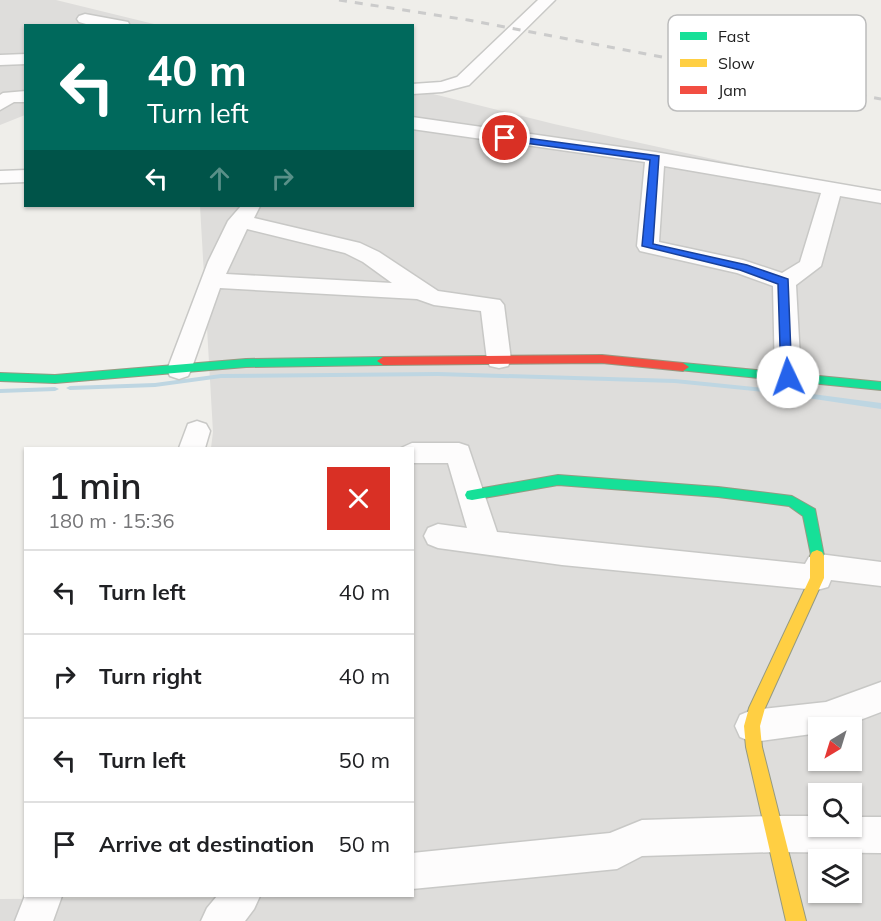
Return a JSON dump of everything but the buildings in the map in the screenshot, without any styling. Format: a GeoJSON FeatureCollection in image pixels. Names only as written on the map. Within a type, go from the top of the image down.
{"type":"FeatureCollection","features":[{"type":"Feature","properties":{"kind":"street"},"geometry":{"type":"LineString","coordinates":[[414,89],[442,87],[463,81],[547,0]]}},
{"type":"Feature","properties":{"kind":"street"},"geometry":{"type":"LineString","coordinates":[[85,19],[111,24]]}},
{"type":"Feature","properties":{"kind":"street"},"geometry":{"type":"LineString","coordinates":[[0,60],[24,59]]}},
{"type":"Feature","properties":{"kind":"street"},"geometry":{"type":"LineString","coordinates":[[0,104],[9,97],[24,96]]}},
{"type":"Feature","properties":{"kind":"street"},"geometry":{"type":"LineString","coordinates":[[414,123],[655,158],[881,197]]}},
{"type":"Feature","properties":{"kind":"street"},"geometry":{"type":"LineString","coordinates":[[655,158],[648,246],[743,267],[784,282]]}},
{"type":"Feature","properties":{"kind":"street"},"geometry":{"type":"LineString","coordinates":[[0,177],[24,176]]}},
{"type":"Feature","properties":{"kind":"street"},"geometry":{"type":"LineString","coordinates":[[784,282],[810,266],[832,189]]}},
{"type":"Feature","properties":{"kind":"street"},"geometry":{"type":"LineString","coordinates":[[179,370],[213,280],[245,213],[352,248],[371,257],[420,292],[434,298],[492,305],[499,360]]}},
{"type":"Feature","properties":{"kind":"street"},"geometry":{"type":"LineString","coordinates":[[213,280],[420,292]]}},
{"type":"Feature","properties":{"kind":"street"},"geometry":{"type":"LineString","coordinates":[[784,282],[788,377]]}},
{"type":"Feature","properties":{"kind":"street"},"geometry":{"type":"LineString","coordinates":[[0,377],[55,379],[246,363],[602,359],[881,386]]}},
{"type":"Feature","properties":{"kind":"street"},"geometry":{"type":"LineString","coordinates":[[829,381],[881,374]]}},
{"type":"Feature","properties":{"kind":"street"},"geometry":{"type":"LineString","coordinates":[[414,453],[459,453],[486,543]]}},
{"type":"Feature","properties":{"kind":"street"},"geometry":{"type":"LineString","coordinates":[[472,495],[558,480],[718,492],[792,501],[810,513],[818,572],[757,708],[752,726],[754,747],[796,921]]}},
{"type":"Feature","properties":{"kind":"street"},"geometry":{"type":"LineString","coordinates":[[438,536],[562,553],[818,572],[881,574]]}},
{"type":"Feature","properties":{"kind":"street"},"geometry":{"type":"LineString","coordinates":[[752,726],[826,717],[881,697]]}},
{"type":"Feature","properties":{"kind":"street"},"geometry":{"type":"LineString","coordinates":[[414,871],[617,851],[627,843],[642,838],[776,834],[881,835]]}},
{"type":"Feature","properties":{"kind":"street"},"geometry":{"type":"LineString","coordinates":[[34,921],[43,897]]}},
{"type":"Feature","properties":{"kind":"street"},"geometry":{"type":"LineString","coordinates":[[220,921],[240,897]]}},
{"type":"Feature","properties":{"kind":"shaded area"},"geometry":{"type":"Polygon","coordinates":[[[0,0],[56,0],[154,24],[24,24],[24,115],[0,125],[0,0]]]}},
{"type":"Feature","properties":{"kind":"shaded area"},"geometry":{"type":"Polygon","coordinates":[[[414,89],[554,124],[881,196],[881,921],[0,921],[0,899],[414,897],[414,447],[211,447],[213,432],[200,207],[414,207],[414,89]]]}},
{"type":"Feature","properties":{"kind":"waterway"},"geometry":{"type":"LineString","coordinates":[[70,388],[155,385],[221,376],[438,374],[675,381],[774,391],[881,406]]}},
{"type":"Feature","properties":{"kind":"waterway"},"geometry":{"type":"LineString","coordinates":[[0,391],[55,389]]}},
{"type":"Feature","properties":{"kind":"railway"},"geometry":{"type":"LineString","coordinates":[[339,0],[468,20],[668,58]]}},
{"type":"Feature","properties":{"kind":"railway"},"geometry":{"type":"LineString","coordinates":[[866,96],[881,99]]}},
{"type":"Feature","properties":{"kind":"traffic: fast"},"geometry":{"type":"LineString","coordinates":[[0,377],[55,379],[246,363],[383,361]]}},
{"type":"Feature","properties":{"kind":"traffic: fast"},"geometry":{"type":"LineString","coordinates":[[683,367],[881,386]]}},
{"type":"Feature","properties":{"kind":"traffic: fast"},"geometry":{"type":"LineString","coordinates":[[472,495],[558,480],[718,492],[792,501],[810,513],[817,556]]}},
{"type":"Feature","properties":{"kind":"traffic: slow"},"geometry":{"type":"LineString","coordinates":[[796,921],[754,747],[752,726],[757,708],[817,578],[817,556]]}},
{"type":"Feature","properties":{"kind":"traffic: jam"},"geometry":{"type":"LineString","coordinates":[[383,361],[602,359],[683,367]]}},
{"type":"Feature","properties":{"kind":"route"},"geometry":{"type":"LineString","coordinates":[[505,138],[655,158],[648,246],[743,267],[784,282],[788,377]]}}]}
